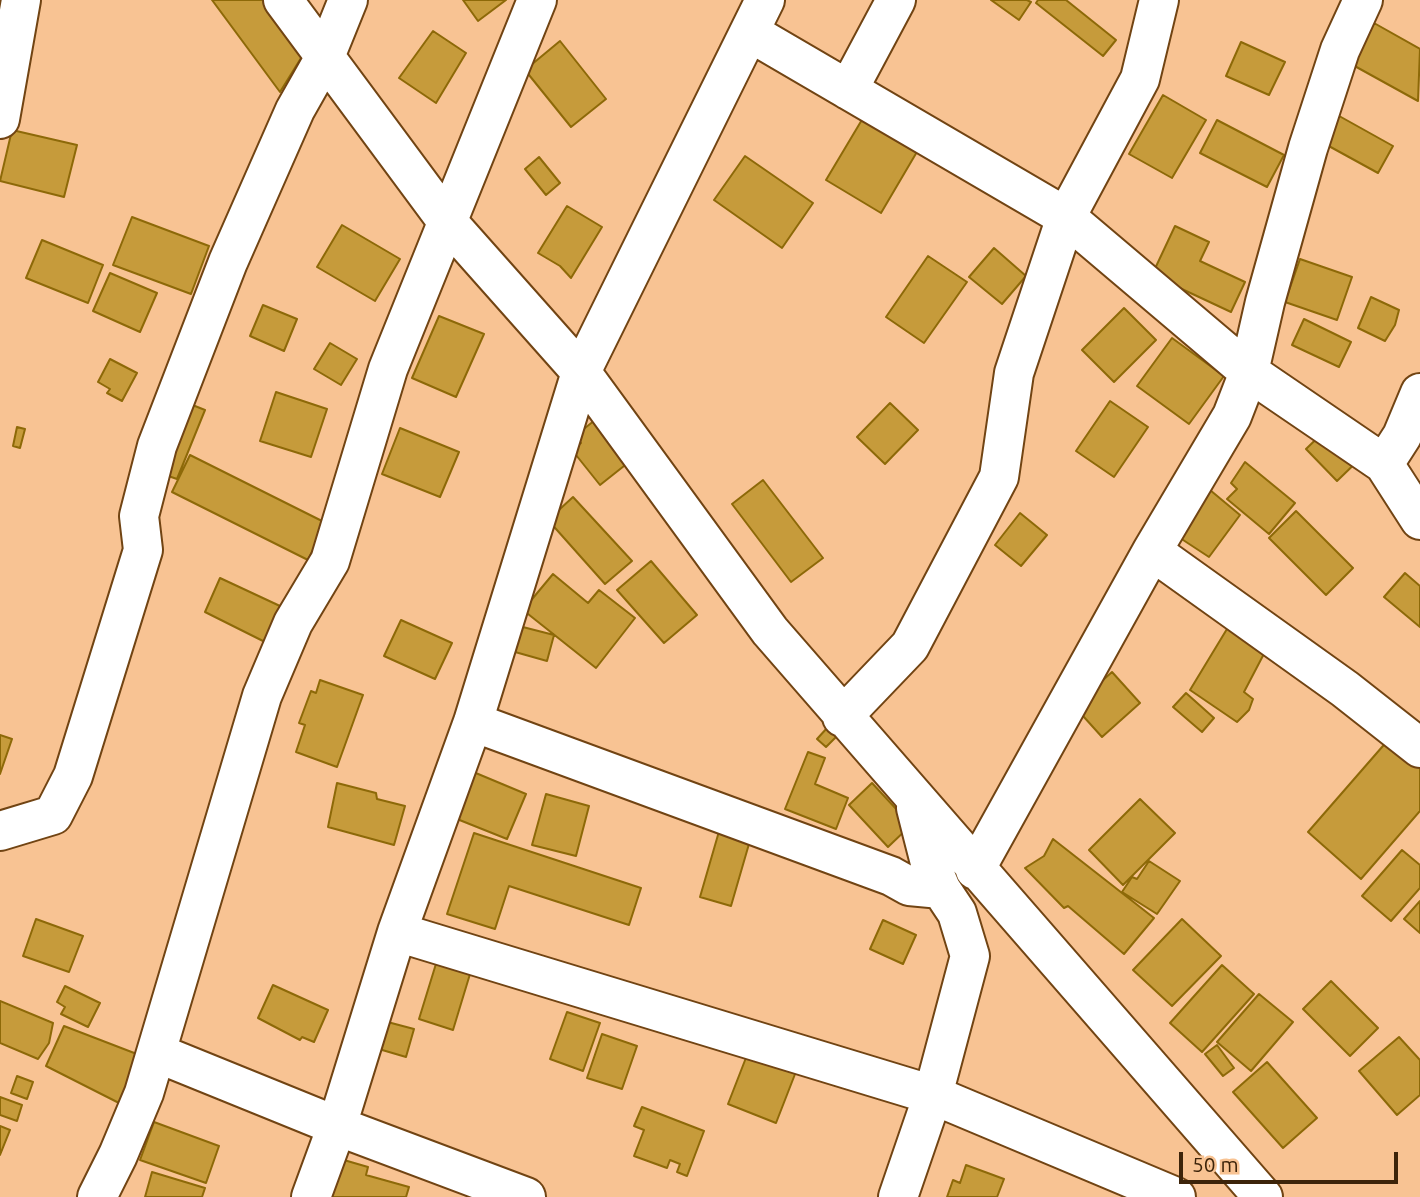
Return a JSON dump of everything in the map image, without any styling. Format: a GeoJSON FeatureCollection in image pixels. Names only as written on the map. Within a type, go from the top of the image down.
{"type":"FeatureCollection","features":[{"type":"Feature","properties":{"kind":"street"},"geometry":{"type":"LineString","coordinates":[[0,119],[21,0]]}},
{"type":"Feature","properties":{"kind":"street"},"geometry":{"type":"LineString","coordinates":[[283,0],[446,220],[581,372],[770,631],[975,870],[1089,994],[1263,1197]]}},
{"type":"Feature","properties":{"kind":"street"},"geometry":{"type":"LineString","coordinates":[[0,831],[53,815],[73,776],[143,550],[139,516],[157,446],[228,262],[295,110],[325,57],[348,0]]}},
{"type":"Feature","properties":{"kind":"street"},"geometry":{"type":"LineString","coordinates":[[97,1197],[132,1124],[157,1053],[262,696],[298,614],[330,561],[388,369],[537,0]]}},
{"type":"Feature","properties":{"kind":"street"},"geometry":{"type":"LineString","coordinates":[[848,90],[896,0]]}},
{"type":"Feature","properties":{"kind":"street"},"geometry":{"type":"LineString","coordinates":[[842,717],[910,646],[999,477],[1014,373],[1066,217],[1140,79],[1159,0]]}},
{"type":"Feature","properties":{"kind":"street"},"geometry":{"type":"LineString","coordinates":[[975,870],[1152,551],[1232,416],[1249,372],[1265,302],[1308,148],[1340,50],[1363,0]]}},
{"type":"Feature","properties":{"kind":"street"},"geometry":{"type":"LineString","coordinates":[[311,1197],[337,1126],[397,932],[473,722],[581,372],[758,17],[848,90],[1066,217],[1249,372],[1384,464],[1420,520]]}},
{"type":"Feature","properties":{"kind":"street"},"geometry":{"type":"LineString","coordinates":[[1384,464],[1402,436],[1420,393]]}},
{"type":"Feature","properties":{"kind":"street"},"geometry":{"type":"LineString","coordinates":[[1152,551],[1345,690],[1420,748]]}},
{"type":"Feature","properties":{"kind":"street"},"geometry":{"type":"LineString","coordinates":[[473,722],[891,876],[909,886],[942,890]]}},
{"type":"Feature","properties":{"kind":"street"},"geometry":{"type":"LineString","coordinates":[[898,1197],[933,1095],[970,956],[957,913],[942,890],[923,842],[914,799]]}},
{"type":"Feature","properties":{"kind":"street"},"geometry":{"type":"LineString","coordinates":[[397,932],[933,1095],[1176,1197]]}},
{"type":"Feature","properties":{"kind":"street"},"geometry":{"type":"LineString","coordinates":[[157,1053],[337,1126],[526,1197]]}},
{"type":"Feature","properties":{"kind":"building"},"geometry":{"type":"Polygon","coordinates":[[[212,0],[267,0],[306,50],[280,92],[212,0]]]}},
{"type":"Feature","properties":{"kind":"building"},"geometry":{"type":"Polygon","coordinates":[[[463,0],[506,0],[478,21],[463,0]]]}},
{"type":"Feature","properties":{"kind":"building"},"geometry":{"type":"Polygon","coordinates":[[[991,0],[1027,0],[1031,2],[1019,20],[991,0]]]}},
{"type":"Feature","properties":{"kind":"building"},"geometry":{"type":"Polygon","coordinates":[[[1038,0],[1066,0],[1116,40],[1103,56],[1036,3],[1038,0]]]}},
{"type":"Feature","properties":{"kind":"building"},"geometry":{"type":"Polygon","coordinates":[[[1374,23],[1420,49],[1418,101],[1351,64],[1374,23]]]}},
{"type":"Feature","properties":{"kind":"building"},"geometry":{"type":"Polygon","coordinates":[[[433,31],[466,53],[436,103],[399,78],[433,31]]]}},
{"type":"Feature","properties":{"kind":"building"},"geometry":{"type":"Polygon","coordinates":[[[560,41],[606,99],[571,127],[525,70],[560,41]]]}},
{"type":"Feature","properties":{"kind":"building"},"geometry":{"type":"Polygon","coordinates":[[[1241,42],[1285,62],[1269,95],[1226,76],[1241,42]]]}},
{"type":"Feature","properties":{"kind":"building"},"geometry":{"type":"Polygon","coordinates":[[[1163,95],[1206,120],[1172,178],[1129,154],[1163,95]]]}},
{"type":"Feature","properties":{"kind":"building"},"geometry":{"type":"Polygon","coordinates":[[[1332,112],[1393,146],[1378,173],[1316,139],[1332,112]]]}},
{"type":"Feature","properties":{"kind":"building"},"geometry":{"type":"Polygon","coordinates":[[[866,113],[921,145],[881,213],[826,180],[866,113]]]}},
{"type":"Feature","properties":{"kind":"building"},"geometry":{"type":"Polygon","coordinates":[[[1217,120],[1284,155],[1267,187],[1200,153],[1217,120]]]}},
{"type":"Feature","properties":{"kind":"building"},"geometry":{"type":"Polygon","coordinates":[[[12,130],[77,145],[64,197],[0,181],[12,130]]]}},
{"type":"Feature","properties":{"kind":"building"},"geometry":{"type":"Polygon","coordinates":[[[745,156],[813,203],[782,248],[714,200],[745,156]]]}},
{"type":"Feature","properties":{"kind":"building"},"geometry":{"type":"Polygon","coordinates":[[[539,157],[560,183],[546,195],[525,169],[539,157]]]}},
{"type":"Feature","properties":{"kind":"building"},"geometry":{"type":"Polygon","coordinates":[[[567,206],[602,227],[571,278],[560,266],[538,253],[567,206]]]}},
{"type":"Feature","properties":{"kind":"building"},"geometry":{"type":"Polygon","coordinates":[[[132,217],[209,246],[191,294],[113,265],[132,217]]]}},
{"type":"Feature","properties":{"kind":"building"},"geometry":{"type":"Polygon","coordinates":[[[342,225],[400,259],[375,301],[317,267],[342,225]]]}},
{"type":"Feature","properties":{"kind":"building"},"geometry":{"type":"Polygon","coordinates":[[[1175,226],[1209,242],[1200,261],[1245,282],[1231,312],[1152,275],[1175,226]]]}},
{"type":"Feature","properties":{"kind":"building"},"geometry":{"type":"Polygon","coordinates":[[[42,240],[103,265],[88,303],[26,278],[42,240]]]}},
{"type":"Feature","properties":{"kind":"building"},"geometry":{"type":"Polygon","coordinates":[[[994,248],[1026,276],[1002,304],[969,277],[994,248]]]}},
{"type":"Feature","properties":{"kind":"building"},"geometry":{"type":"Polygon","coordinates":[[[928,256],[967,282],[924,343],[886,317],[928,256]]]}},
{"type":"Feature","properties":{"kind":"building"},"geometry":{"type":"Polygon","coordinates":[[[1300,259],[1352,277],[1337,320],[1285,302],[1300,259]]]}},
{"type":"Feature","properties":{"kind":"building"},"geometry":{"type":"Polygon","coordinates":[[[110,273],[157,293],[140,332],[93,311],[110,273]]]}},
{"type":"Feature","properties":{"kind":"building"},"geometry":{"type":"Polygon","coordinates":[[[1371,297],[1399,310],[1395,325],[1385,341],[1358,328],[1371,297]]]}},
{"type":"Feature","properties":{"kind":"building"},"geometry":{"type":"Polygon","coordinates":[[[263,305],[297,319],[284,351],[250,336],[263,305]]]}},
{"type":"Feature","properties":{"kind":"building"},"geometry":{"type":"Polygon","coordinates":[[[1124,308],[1156,340],[1114,382],[1082,350],[1124,308]]]}},
{"type":"Feature","properties":{"kind":"building"},"geometry":{"type":"Polygon","coordinates":[[[439,316],[484,334],[456,397],[412,378],[439,316]]]}},
{"type":"Feature","properties":{"kind":"building"},"geometry":{"type":"Polygon","coordinates":[[[1304,319],[1351,342],[1339,367],[1292,345],[1304,319]]]}},
{"type":"Feature","properties":{"kind":"building"},"geometry":{"type":"Polygon","coordinates":[[[1172,338],[1224,376],[1189,424],[1137,386],[1172,338]]]}},
{"type":"Feature","properties":{"kind":"building"},"geometry":{"type":"Polygon","coordinates":[[[330,343],[357,359],[341,385],[314,369],[330,343]]]}},
{"type":"Feature","properties":{"kind":"building"},"geometry":{"type":"Polygon","coordinates":[[[110,359],[137,373],[122,401],[107,393],[110,389],[98,382],[110,359]]]}},
{"type":"Feature","properties":{"kind":"building"},"geometry":{"type":"Polygon","coordinates":[[[276,392],[327,409],[311,457],[260,441],[276,392]]]}},
{"type":"Feature","properties":{"kind":"building"},"geometry":{"type":"Polygon","coordinates":[[[180,400],[205,410],[177,479],[151,470],[180,400]]]}},
{"type":"Feature","properties":{"kind":"building"},"geometry":{"type":"Polygon","coordinates":[[[1110,401],[1148,427],[1114,477],[1076,451],[1110,401]]]}},
{"type":"Feature","properties":{"kind":"building"},"geometry":{"type":"Polygon","coordinates":[[[890,403],[918,430],[885,464],[857,437],[890,403]]]}},
{"type":"Feature","properties":{"kind":"building"},"geometry":{"type":"Polygon","coordinates":[[[1339,417],[1370,449],[1337,481],[1306,449],[1339,417]]]}},
{"type":"Feature","properties":{"kind":"building"},"geometry":{"type":"Polygon","coordinates":[[[595,420],[629,462],[600,485],[572,450],[581,443],[575,436],[595,420]]]}},
{"type":"Feature","properties":{"kind":"building"},"geometry":{"type":"Polygon","coordinates":[[[17,427],[25,429],[20,448],[13,446],[17,427]]]}},
{"type":"Feature","properties":{"kind":"building"},"geometry":{"type":"Polygon","coordinates":[[[400,428],[459,452],[440,497],[382,474],[400,428]]]}},
{"type":"Feature","properties":{"kind":"building"},"geometry":{"type":"Polygon","coordinates":[[[190,455],[326,523],[308,560],[172,492],[190,455]]]}},
{"type":"Feature","properties":{"kind":"building"},"geometry":{"type":"Polygon","coordinates":[[[1245,462],[1295,503],[1269,534],[1227,499],[1237,489],[1231,483],[1245,462]]]}},
{"type":"Feature","properties":{"kind":"building"},"geometry":{"type":"Polygon","coordinates":[[[763,480],[823,558],[791,582],[732,504],[763,480]]]}},
{"type":"Feature","properties":{"kind":"building"},"geometry":{"type":"Polygon","coordinates":[[[1210,490],[1240,515],[1209,557],[1177,536],[1210,490]]]}},
{"type":"Feature","properties":{"kind":"building"},"geometry":{"type":"Polygon","coordinates":[[[573,497],[632,561],[605,584],[548,520],[573,497]]]}},
{"type":"Feature","properties":{"kind":"building"},"geometry":{"type":"Polygon","coordinates":[[[1296,511],[1353,568],[1326,595],[1269,538],[1296,511]]]}},
{"type":"Feature","properties":{"kind":"building"},"geometry":{"type":"Polygon","coordinates":[[[1020,513],[1047,535],[1021,566],[995,545],[1020,513]]]}},
{"type":"Feature","properties":{"kind":"building"},"geometry":{"type":"Polygon","coordinates":[[[651,561],[697,615],[664,643],[617,590],[651,561]]]}},
{"type":"Feature","properties":{"kind":"building"},"geometry":{"type":"Polygon","coordinates":[[[1405,573],[1420,586],[1420,627],[1384,597],[1405,573]]]}},
{"type":"Feature","properties":{"kind":"building"},"geometry":{"type":"Polygon","coordinates":[[[553,574],[588,603],[599,590],[635,618],[596,668],[523,610],[553,574]]]}},
{"type":"Feature","properties":{"kind":"building"},"geometry":{"type":"Polygon","coordinates":[[[220,578],[280,606],[269,644],[205,612],[220,578]]]}},
{"type":"Feature","properties":{"kind":"building"},"geometry":{"type":"Polygon","coordinates":[[[401,620],[452,643],[435,679],[384,656],[401,620]]]}},
{"type":"Feature","properties":{"kind":"building"},"geometry":{"type":"Polygon","coordinates":[[[1230,624],[1267,648],[1244,692],[1253,699],[1249,710],[1237,722],[1190,690],[1230,624]]]}},
{"type":"Feature","properties":{"kind":"building"},"geometry":{"type":"Polygon","coordinates":[[[515,625],[554,635],[547,661],[508,650],[515,625]]]}},
{"type":"Feature","properties":{"kind":"building"},"geometry":{"type":"Polygon","coordinates":[[[1112,672],[1140,703],[1102,737],[1074,706],[1112,672]]]}},
{"type":"Feature","properties":{"kind":"building"},"geometry":{"type":"Polygon","coordinates":[[[320,680],[363,695],[337,767],[296,752],[305,725],[299,723],[311,691],[316,693],[320,680]]]}},
{"type":"Feature","properties":{"kind":"building"},"geometry":{"type":"Polygon","coordinates":[[[1186,693],[1214,718],[1202,732],[1173,707],[1186,693]]]}},
{"type":"Feature","properties":{"kind":"building"},"geometry":{"type":"Polygon","coordinates":[[[827,728],[836,737],[826,747],[817,739],[827,728]]]}},
{"type":"Feature","properties":{"kind":"building"},"geometry":{"type":"Polygon","coordinates":[[[0,735],[12,739],[0,774],[0,735]]]}},
{"type":"Feature","properties":{"kind":"building"},"geometry":{"type":"Polygon","coordinates":[[[1389,739],[1420,766],[1420,811],[1361,879],[1308,832],[1389,739]]]}},
{"type":"Feature","properties":{"kind":"building"},"geometry":{"type":"Polygon","coordinates":[[[808,752],[825,758],[815,784],[848,798],[836,829],[785,809],[808,752]]]}},
{"type":"Feature","properties":{"kind":"building"},"geometry":{"type":"Polygon","coordinates":[[[471,771],[526,794],[507,839],[452,817],[471,771]]]}},
{"type":"Feature","properties":{"kind":"building"},"geometry":{"type":"Polygon","coordinates":[[[337,783],[376,793],[377,799],[405,806],[394,845],[328,827],[337,783]]]}},
{"type":"Feature","properties":{"kind":"building"},"geometry":{"type":"Polygon","coordinates":[[[872,783],[911,825],[888,847],[849,805],[872,783]]]}},
{"type":"Feature","properties":{"kind":"building"},"geometry":{"type":"Polygon","coordinates":[[[546,794],[589,806],[576,856],[532,845],[546,794]]]}},
{"type":"Feature","properties":{"kind":"building"},"geometry":{"type":"Polygon","coordinates":[[[1140,799],[1175,833],[1123,885],[1089,850],[1140,799]]]}},
{"type":"Feature","properties":{"kind":"building"},"geometry":{"type":"Polygon","coordinates":[[[720,828],[751,837],[731,906],[700,897],[720,828]]]}},
{"type":"Feature","properties":{"kind":"building"},"geometry":{"type":"Polygon","coordinates":[[[474,833],[641,888],[629,925],[509,886],[495,929],[447,914],[474,833]]]}},
{"type":"Feature","properties":{"kind":"building"},"geometry":{"type":"Polygon","coordinates":[[[1053,839],[1154,918],[1124,954],[1068,906],[1064,908],[1025,868],[1044,856],[1053,839]]]}},
{"type":"Feature","properties":{"kind":"building"},"geometry":{"type":"Polygon","coordinates":[[[1402,850],[1420,865],[1420,888],[1391,921],[1362,896],[1402,850]]]}},
{"type":"Feature","properties":{"kind":"building"},"geometry":{"type":"Polygon","coordinates":[[[1149,861],[1180,881],[1157,914],[1122,892],[1132,877],[1137,879],[1149,861]]]}},
{"type":"Feature","properties":{"kind":"building"},"geometry":{"type":"Polygon","coordinates":[[[1420,901],[1420,933],[1404,919],[1420,901]]]}},
{"type":"Feature","properties":{"kind":"building"},"geometry":{"type":"Polygon","coordinates":[[[36,919],[83,936],[69,972],[23,956],[36,919]]]}},
{"type":"Feature","properties":{"kind":"building"},"geometry":{"type":"Polygon","coordinates":[[[1182,919],[1221,956],[1172,1006],[1133,970],[1182,919]]]}},
{"type":"Feature","properties":{"kind":"building"},"geometry":{"type":"Polygon","coordinates":[[[883,920],[916,935],[903,964],[870,949],[883,920]]]}},
{"type":"Feature","properties":{"kind":"building"},"geometry":{"type":"Polygon","coordinates":[[[443,941],[477,951],[453,1030],[419,1019],[443,941]]]}},
{"type":"Feature","properties":{"kind":"building"},"geometry":{"type":"Polygon","coordinates":[[[1222,965],[1254,994],[1202,1052],[1170,1023],[1222,965]]]}},
{"type":"Feature","properties":{"kind":"building"},"geometry":{"type":"Polygon","coordinates":[[[1331,981],[1378,1028],[1350,1056],[1303,1009],[1331,981]]]}},
{"type":"Feature","properties":{"kind":"building"},"geometry":{"type":"Polygon","coordinates":[[[273,985],[328,1010],[314,1042],[302,1037],[300,1040],[258,1018],[273,985]]]}},
{"type":"Feature","properties":{"kind":"building"},"geometry":{"type":"Polygon","coordinates":[[[65,986],[100,1003],[88,1027],[61,1014],[65,1007],[57,1002],[65,986]]]}},
{"type":"Feature","properties":{"kind":"building"},"geometry":{"type":"Polygon","coordinates":[[[1259,994],[1293,1022],[1251,1071],[1217,1042],[1259,994]]]}},
{"type":"Feature","properties":{"kind":"building"},"geometry":{"type":"Polygon","coordinates":[[[0,1001],[53,1023],[49,1043],[38,1059],[0,1043],[0,1001]]]}},
{"type":"Feature","properties":{"kind":"building"},"geometry":{"type":"Polygon","coordinates":[[[567,1012],[600,1023],[583,1071],[550,1059],[567,1012]]]}},
{"type":"Feature","properties":{"kind":"building"},"geometry":{"type":"Polygon","coordinates":[[[380,1020],[414,1029],[406,1057],[372,1047],[380,1020]]]}},
{"type":"Feature","properties":{"kind":"building"},"geometry":{"type":"Polygon","coordinates":[[[64,1026],[142,1056],[121,1104],[46,1066],[64,1026]]]}},
{"type":"Feature","properties":{"kind":"building"},"geometry":{"type":"Polygon","coordinates":[[[602,1034],[637,1046],[622,1089],[587,1078],[602,1034]]]}},
{"type":"Feature","properties":{"kind":"building"},"geometry":{"type":"Polygon","coordinates":[[[1399,1037],[1420,1060],[1420,1095],[1397,1115],[1359,1071],[1399,1037]]]}},
{"type":"Feature","properties":{"kind":"building"},"geometry":{"type":"Polygon","coordinates":[[[1217,1045],[1234,1068],[1223,1076],[1205,1054],[1217,1045]]]}},
{"type":"Feature","properties":{"kind":"building"},"geometry":{"type":"Polygon","coordinates":[[[749,1050],[797,1069],[776,1123],[728,1104],[749,1050]]]}},
{"type":"Feature","properties":{"kind":"building"},"geometry":{"type":"Polygon","coordinates":[[[1267,1062],[1317,1118],[1283,1148],[1233,1092],[1267,1062]]]}},
{"type":"Feature","properties":{"kind":"building"},"geometry":{"type":"Polygon","coordinates":[[[17,1076],[33,1082],[27,1099],[11,1093],[17,1076]]]}},
{"type":"Feature","properties":{"kind":"building"},"geometry":{"type":"Polygon","coordinates":[[[0,1097],[22,1105],[17,1121],[0,1115],[0,1097]]]}},
{"type":"Feature","properties":{"kind":"building"},"geometry":{"type":"Polygon","coordinates":[[[642,1107],[704,1131],[687,1176],[677,1172],[680,1164],[670,1160],[667,1168],[634,1156],[644,1130],[634,1126],[642,1107]]]}},
{"type":"Feature","properties":{"kind":"building"},"geometry":{"type":"Polygon","coordinates":[[[154,1122],[219,1146],[206,1183],[140,1160],[154,1122]]]}},
{"type":"Feature","properties":{"kind":"building"},"geometry":{"type":"Polygon","coordinates":[[[0,1126],[10,1130],[0,1155],[0,1126]]]}},
{"type":"Feature","properties":{"kind":"building"},"geometry":{"type":"Polygon","coordinates":[[[337,1158],[368,1167],[366,1175],[409,1187],[406,1197],[325,1197],[337,1158]]]}},
{"type":"Feature","properties":{"kind":"building"},"geometry":{"type":"Polygon","coordinates":[[[966,1165],[1004,1179],[997,1197],[947,1197],[953,1180],[960,1183],[966,1165]]]}},
{"type":"Feature","properties":{"kind":"building"},"geometry":{"type":"Polygon","coordinates":[[[152,1172],[205,1188],[202,1197],[145,1197],[152,1172]]]}}]}
